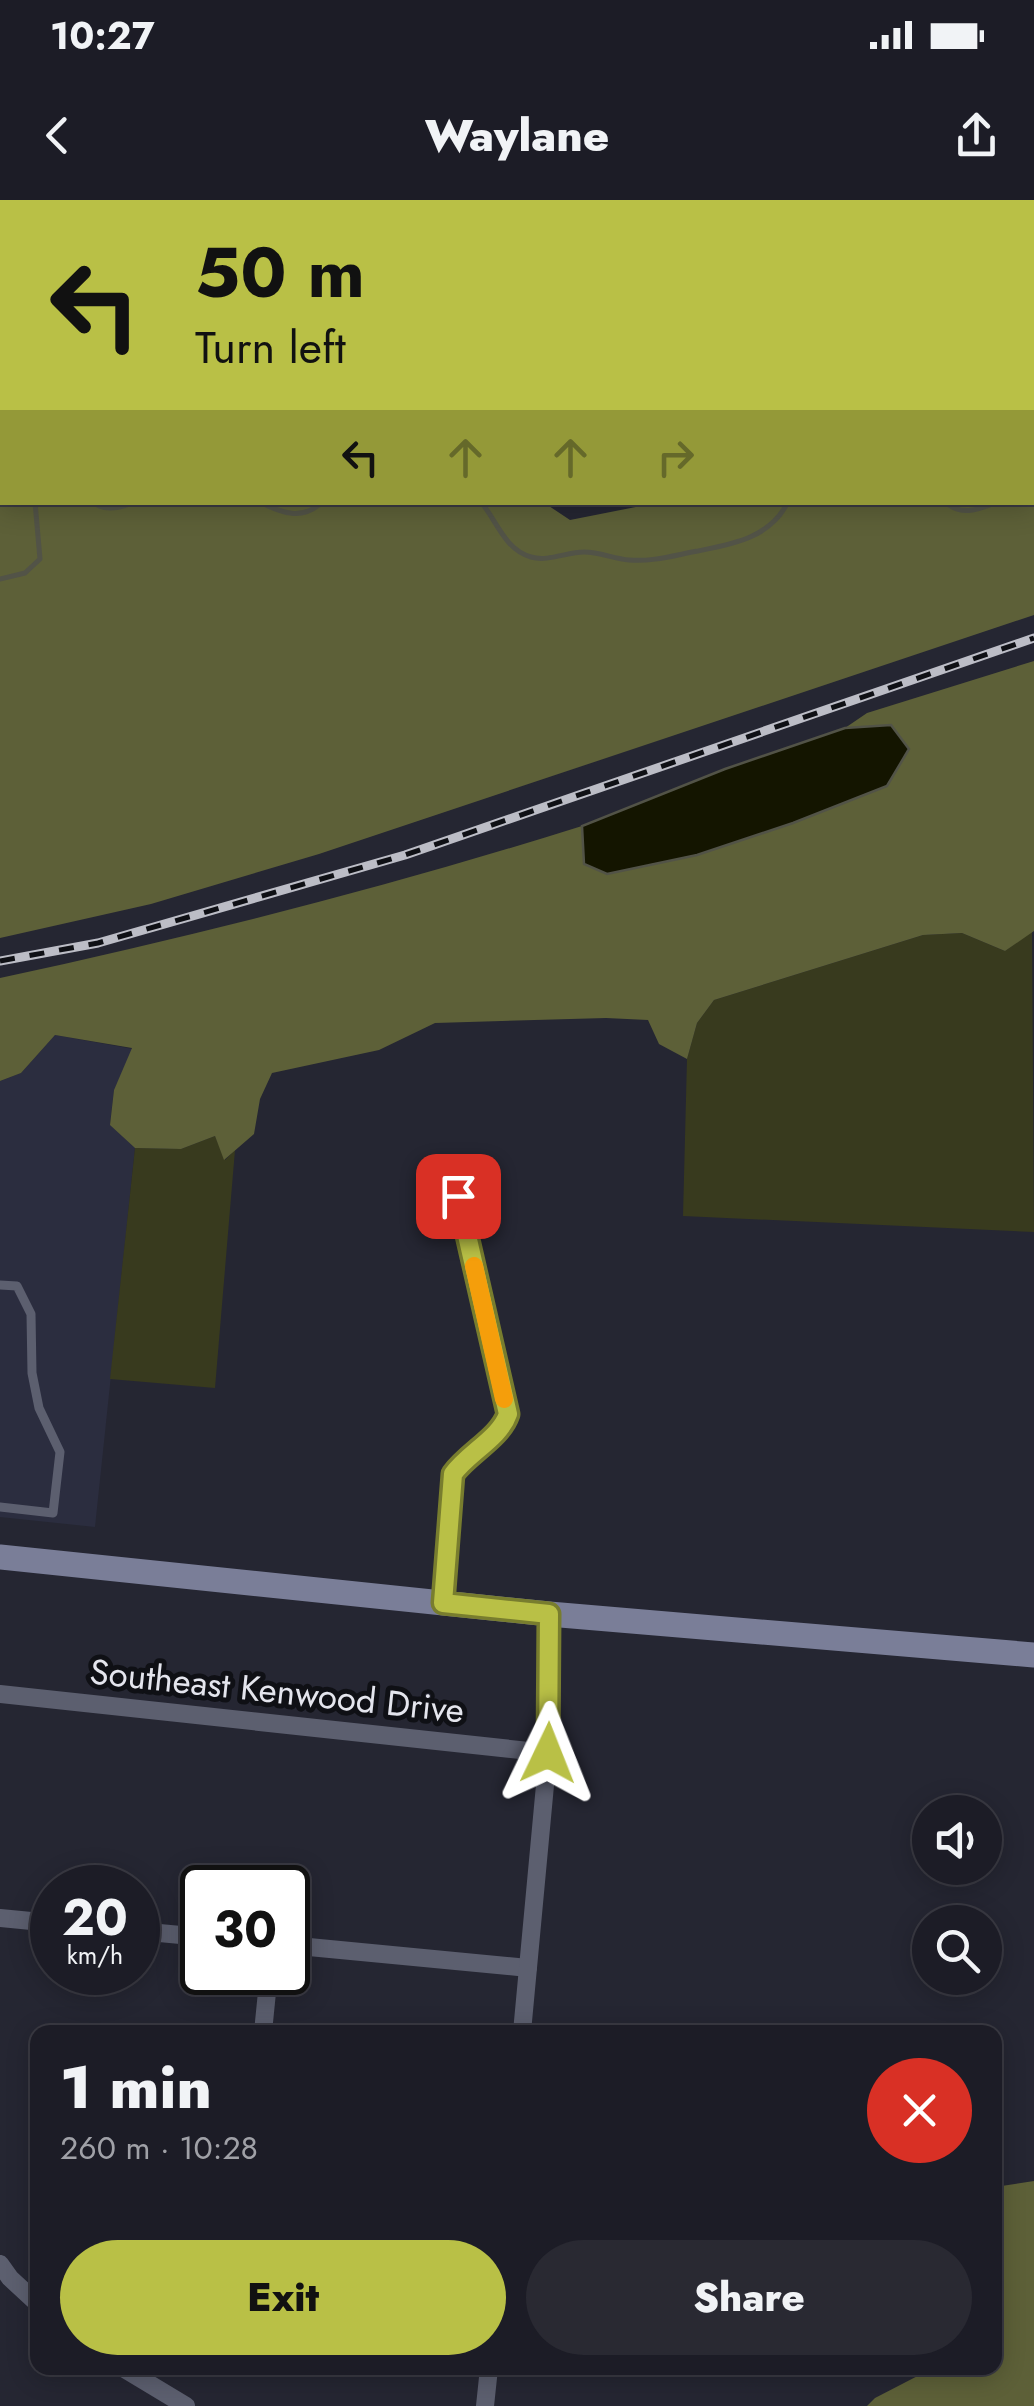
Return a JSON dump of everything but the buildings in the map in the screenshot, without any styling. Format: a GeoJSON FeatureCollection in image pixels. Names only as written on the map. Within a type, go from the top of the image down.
{"type":"FeatureCollection","features":[{"type":"Feature","properties":{"kind":"main road"},"geometry":{"type":"LineString","coordinates":[[0,1556],[549,1614],[1034,1655]]}},
{"type":"Feature","properties":{"kind":"street"},"geometry":{"type":"LineString","coordinates":[[523,2025],[548,1753],[549,1614]]}},
{"type":"Feature","properties":{"kind":"street","name":"Southeast Kenwood Drive"},"geometry":{"type":"LineString","coordinates":[[0,1694],[548,1753]]}},
{"type":"Feature","properties":{"kind":"street"},"geometry":{"type":"LineString","coordinates":[[0,1918],[30,1921]]}},
{"type":"Feature","properties":{"kind":"street"},"geometry":{"type":"LineString","coordinates":[[310,1948],[528,1968]]}},
{"type":"Feature","properties":{"kind":"street"},"geometry":{"type":"LineString","coordinates":[[264,2025],[267,1995]]}},
{"type":"Feature","properties":{"kind":"street"},"geometry":{"type":"LineString","coordinates":[[0,2264],[30,2297]]}},
{"type":"Feature","properties":{"kind":"street"},"geometry":{"type":"LineString","coordinates":[[135,2375],[186,2406]]}},
{"type":"Feature","properties":{"kind":"street"},"geometry":{"type":"LineString","coordinates":[[485,2406],[488,2375]]}},
{"type":"Feature","properties":{"kind":"lane"},"geometry":{"type":"LineString","coordinates":[[443,1603],[453,1474],[501,1427],[508,1414],[458,1196]]}},
{"type":"Feature","properties":{"kind":"lane"},"geometry":{"type":"LineString","coordinates":[[0,1285],[17,1286],[31,1314],[32,1374],[39,1408],[60,1452],[53,1513],[0,1507]]}},
{"type":"Feature","properties":{"kind":"shaded area"},"geometry":{"type":"Polygon","coordinates":[[[891,725],[909,749],[887,786],[697,855],[607,874],[584,864],[582,826],[725,769],[845,728],[891,725]]]}},
{"type":"Feature","properties":{"kind":"shaded area"},"geometry":{"type":"Polygon","coordinates":[[[55,1035],[133,1049],[114,1090],[110,1124],[135,1148],[95,1527],[0,1517],[0,1081],[21,1073],[55,1035]]]}},
{"type":"Feature","properties":{"kind":"green space"},"geometry":{"type":"Polygon","coordinates":[[[0,505],[548,505],[570,520],[646,505],[1034,505],[1034,615],[319,854],[151,904],[0,938],[0,505]]]}},
{"type":"Feature","properties":{"kind":"green space"},"geometry":{"type":"Polygon","coordinates":[[[1034,661],[1034,931],[1005,951],[962,933],[923,935],[714,1000],[697,1023],[687,1059],[659,1044],[648,1020],[435,1023],[379,1050],[272,1073],[260,1099],[254,1134],[224,1160],[215,1136],[181,1149],[135,1148],[110,1125],[114,1090],[132,1048],[55,1035],[21,1073],[0,1081],[0,978],[293,909],[582,826],[584,864],[607,874],[697,855],[887,786],[891,725],[845,728],[867,713],[1034,661]]]}},
{"type":"Feature","properties":{"kind":"green space"},"geometry":{"type":"Polygon","coordinates":[[[1032,931],[1034,1232],[683,1216],[687,1059],[697,1023],[714,1000],[923,935],[962,933],[1005,951],[1032,931]]]}},
{"type":"Feature","properties":{"kind":"green space"},"geometry":{"type":"Polygon","coordinates":[[[215,1136],[225,1160],[235,1150],[215,1388],[110,1379],[135,1148],[181,1149],[215,1136]]]}},
{"type":"Feature","properties":{"kind":"green space"},"geometry":{"type":"Polygon","coordinates":[[[1034,2181],[1034,2406],[867,2406],[919,2375],[1002,2375],[1002,2186],[1034,2181]]]}},
{"type":"Feature","properties":{"kind":"waterway"},"geometry":{"type":"LineString","coordinates":[[0,579],[25,573],[40,559],[35,505]]}},
{"type":"Feature","properties":{"kind":"waterway"},"geometry":{"type":"LineString","coordinates":[[99,505],[126,505]]}},
{"type":"Feature","properties":{"kind":"waterway"},"geometry":{"type":"LineString","coordinates":[[267,505],[292,513],[307,512],[318,505]]}},
{"type":"Feature","properties":{"kind":"waterway"},"geometry":{"type":"LineString","coordinates":[[483,505],[508,542],[531,557],[584,552],[638,560],[737,542],[771,524],[786,505]]}},
{"type":"Feature","properties":{"kind":"waterway"},"geometry":{"type":"LineString","coordinates":[[949,505],[964,510],[989,505]]}},
{"type":"Feature","properties":{"kind":"railway"},"geometry":{"type":"LineString","coordinates":[[0,961],[98,943],[405,855],[1034,638]]}},
{"type":"Feature","properties":{"kind":"slow traffic"},"geometry":{"type":"LineString","coordinates":[[474,1266],[504,1399]]}},
{"type":"Feature","properties":{"kind":"route"},"geometry":{"type":"LineString","coordinates":[[458,1196],[508,1414],[506,1422],[453,1474],[443,1603],[549,1614],[548,1753]]}}]}
